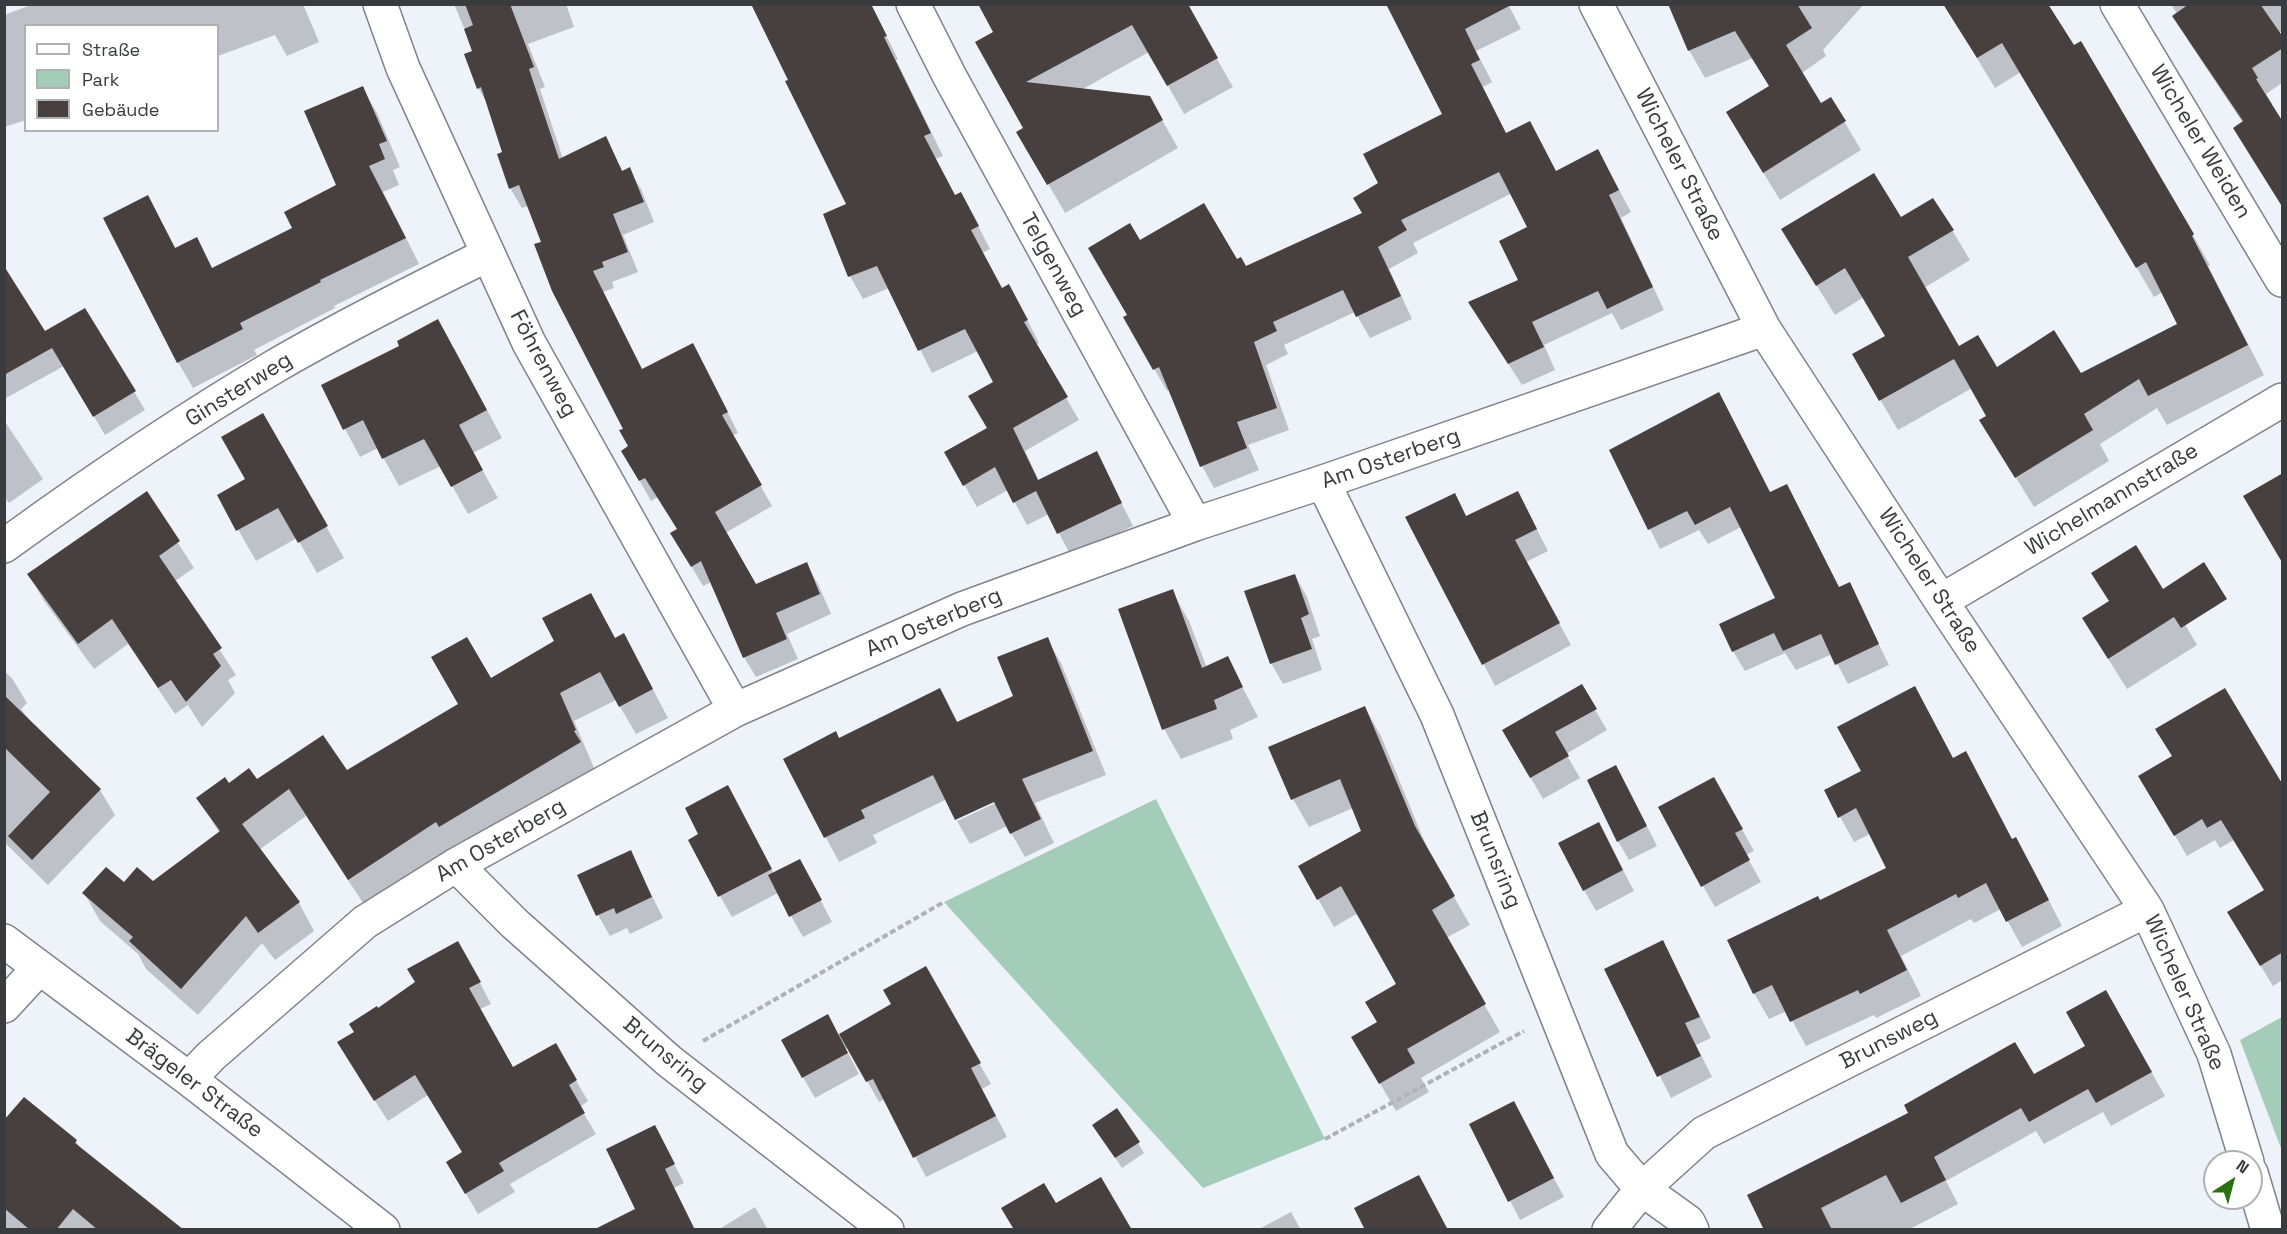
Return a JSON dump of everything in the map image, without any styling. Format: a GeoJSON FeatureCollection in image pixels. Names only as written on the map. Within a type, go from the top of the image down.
{"type":"FeatureCollection","features":[{"type":"Feature","properties":{"kind":"street","name":"Föhrenweg"},"geometry":{"type":"LineString","coordinates":[[380,4],[402,68],[529,343],[735,710]]}},
{"type":"Feature","properties":{"kind":"street","name":"Telgenweg"},"geometry":{"type":"LineString","coordinates":[[914,4],[950,77],[1195,524]]}},
{"type":"Feature","properties":{"kind":"street","name":"Wicheler Straße"},"geometry":{"type":"LineString","coordinates":[[1596,4],[1764,329],[1941,601],[2148,910],[2214,1054],[2243,1150]]}},
{"type":"Feature","properties":{"kind":"street","name":"Wicheler Weiden"},"geometry":{"type":"LineString","coordinates":[[2117,4],[2283,280]]}},
{"type":"Feature","properties":{"kind":"street","name":"Ginsterweg"},"geometry":{"type":"LineString","coordinates":[[4,546],[71,497],[277,365],[390,302],[487,255]]}},
{"type":"Feature","properties":{"kind":"street","name":"Am Osterberg"},"geometry":{"type":"LineString","coordinates":[[189,1079],[211,1056],[365,922],[456,865],[735,710],[962,609],[1195,524],[1764,329]]}},
{"type":"Feature","properties":{"kind":"street","name":"Wichelmannstraße"},"geometry":{"type":"LineString","coordinates":[[1941,601],[2283,400]]}},
{"type":"Feature","properties":{"kind":"street","name":"Brunsring"},"geometry":{"type":"LineString","coordinates":[[1323,482],[1437,715],[1612,1154],[1642,1189],[1688,1222],[1692,1230]]}},
{"type":"Feature","properties":{"kind":"street","name":"Brunsring"},"geometry":{"type":"LineString","coordinates":[[456,865],[514,923],[669,1061],[887,1230]]}},
{"type":"Feature","properties":{"kind":"street","name":"Brunsweg"},"geometry":{"type":"LineString","coordinates":[[1642,1189],[1704,1133],[2148,910]]}},
{"type":"Feature","properties":{"kind":"street","name":"Brägeler Straße"},"geometry":{"type":"LineString","coordinates":[[4,941],[189,1079],[383,1230]]}},
{"type":"Feature","properties":{"kind":"street"},"geometry":{"type":"LineString","coordinates":[[4,1006],[39,968]]}},
{"type":"Feature","properties":{"kind":"street"},"geometry":{"type":"LineString","coordinates":[[1609,1230],[1642,1189]]}},
{"type":"Feature","properties":{"kind":"street"},"geometry":{"type":"LineString","coordinates":[[2262,1210],[2268,1230]]}},
{"type":"Feature","properties":{"kind":"path"},"geometry":{"type":"LineString","coordinates":[[669,1061],[944,902]]}},
{"type":"Feature","properties":{"kind":"path"},"geometry":{"type":"LineString","coordinates":[[1325,1139],[1556,1013]]}},
{"type":"Feature","properties":{"kind":"green space"},"geometry":{"type":"Polygon","coordinates":[[[1156,799],[1325,1139],[1203,1188],[944,902],[1156,799]]]}},
{"type":"Feature","properties":{"kind":"green space"},"geometry":{"type":"Polygon","coordinates":[[[2282,1017],[2282,1151],[2240,1040],[2282,1017]]]}},
{"type":"Feature","properties":{"kind":"building"},"geometry":{"type":"Polygon","coordinates":[[[465,4],[510,4],[534,67],[529,69],[559,159],[606,136],[622,171],[630,167],[644,202],[613,214],[628,252],[602,262],[604,267],[593,271],[642,369],[693,343],[728,412],[722,415],[762,485],[715,512],[756,584],[807,562],[820,594],[776,613],[787,639],[743,658],[701,561],[691,567],[670,533],[677,529],[645,478],[639,481],[621,451],[628,446],[619,430],[623,429],[552,291],[534,244],[541,242],[519,185],[509,189],[497,154],[502,152],[481,87],[477,89],[464,54],[472,51],[464,29],[473,25],[465,4]]]}},
{"type":"Feature","properties":{"kind":"building"},"geometry":{"type":"Polygon","coordinates":[[[751,4],[871,4],[887,36],[884,37],[931,133],[924,136],[955,195],[961,192],[979,226],[971,230],[1002,288],[1009,284],[1028,320],[1024,322],[1068,397],[1013,428],[1038,480],[1097,451],[1122,503],[1057,534],[1036,491],[1013,503],[995,467],[963,486],[944,452],[987,428],[968,396],[993,382],[965,329],[918,351],[877,266],[848,277],[823,214],[846,204],[785,81],[788,80],[751,4]]]}},
{"type":"Feature","properties":{"kind":"building"},"geometry":{"type":"Polygon","coordinates":[[[978,4],[1188,4],[1218,58],[1167,86],[1132,25],[1026,82],[1150,96],[1163,120],[1047,185],[1016,132],[1023,128],[975,42],[993,32],[978,4]]]}},
{"type":"Feature","properties":{"kind":"building"},"geometry":{"type":"Polygon","coordinates":[[[1386,4],[1513,4],[1465,29],[1480,60],[1471,64],[1506,133],[1530,121],[1556,171],[1598,149],[1619,190],[1609,195],[1653,287],[1607,309],[1598,291],[1532,322],[1544,347],[1508,364],[1468,302],[1518,280],[1499,241],[1527,227],[1499,172],[1401,220],[1407,230],[1378,247],[1401,296],[1356,317],[1343,290],[1273,322],[1277,331],[1254,342],[1277,408],[1237,422],[1247,448],[1200,467],[1159,367],[1153,370],[1123,317],[1127,315],[1088,248],[1130,223],[1140,240],[1204,203],[1237,259],[1241,257],[1246,266],[1362,213],[1353,198],[1378,183],[1363,154],[1442,114],[1386,4]]]}},
{"type":"Feature","properties":{"kind":"building"},"geometry":{"type":"Polygon","coordinates":[[[1668,4],[1797,4],[1812,28],[1786,45],[1821,103],[1831,97],[1846,121],[1763,173],[1726,112],[1769,86],[1735,31],[1688,51],[1668,4]]]}},
{"type":"Feature","properties":{"kind":"building"},"geometry":{"type":"Polygon","coordinates":[[[1943,4],[2048,4],[2074,45],[2081,41],[2194,234],[2192,236],[2248,345],[2148,396],[2139,379],[2084,414],[2093,430],[2015,478],[1979,420],[1986,416],[1954,359],[1879,401],[1852,354],[1885,336],[1845,268],[1816,286],[1781,229],[1874,173],[1901,217],[1933,198],[1954,230],[1908,257],[1959,346],[1978,335],[1997,367],[2054,330],[2081,373],[2177,324],[2146,262],[2136,268],[2002,43],[1977,58],[1943,4]]]}},
{"type":"Feature","properties":{"kind":"building"},"geometry":{"type":"Polygon","coordinates":[[[2189,4],[2260,4],[2283,37],[2283,48],[2252,68],[2258,78],[2256,79],[2283,122],[2283,208],[2233,128],[2243,121],[2172,16],[2189,4]]]}},
{"type":"Feature","properties":{"kind":"building"},"geometry":{"type":"Polygon","coordinates":[[[363,86],[387,141],[379,144],[385,159],[369,166],[406,238],[320,280],[321,282],[240,323],[243,329],[177,363],[103,218],[148,195],[175,248],[197,237],[212,268],[292,228],[284,212],[336,185],[304,111],[363,86]]]}},
{"type":"Feature","properties":{"kind":"building"},"geometry":{"type":"Polygon","coordinates":[[[4,266],[45,331],[85,308],[136,391],[93,417],[52,348],[4,375],[4,266]]]}},
{"type":"Feature","properties":{"kind":"building"},"geometry":{"type":"Polygon","coordinates":[[[438,319],[487,410],[459,425],[483,470],[451,487],[424,439],[382,459],[363,420],[343,430],[321,385],[399,346],[397,341],[438,319]]]}},
{"type":"Feature","properties":{"kind":"building"},"geometry":{"type":"Polygon","coordinates":[[[1719,392],[1770,492],[1787,484],[1839,587],[1850,582],[1879,644],[1835,665],[1821,634],[1783,651],[1774,633],[1732,652],[1719,624],[1775,598],[1730,507],[1695,525],[1687,511],[1648,530],[1609,450],[1719,392]]]}},
{"type":"Feature","properties":{"kind":"building"},"geometry":{"type":"Polygon","coordinates":[[[263,413],[328,526],[298,543],[278,508],[236,531],[217,495],[245,479],[221,437],[263,413]]]}},
{"type":"Feature","properties":{"kind":"building"},"geometry":{"type":"Polygon","coordinates":[[[2283,473],[2283,564],[2243,496],[2283,473]]]}},
{"type":"Feature","properties":{"kind":"building"},"geometry":{"type":"Polygon","coordinates":[[[147,491],[180,541],[159,556],[222,648],[213,654],[221,666],[186,702],[171,680],[158,688],[112,619],[78,644],[27,574],[147,491]]]}},
{"type":"Feature","properties":{"kind":"building"},"geometry":{"type":"Polygon","coordinates":[[[1518,491],[1537,529],[1515,540],[1560,623],[1482,665],[1405,517],[1455,493],[1466,516],[1518,491]]]}},
{"type":"Feature","properties":{"kind":"building"},"geometry":{"type":"Polygon","coordinates":[[[2136,545],[2163,589],[2204,562],[2227,599],[2181,628],[2174,617],[2108,659],[2082,618],[2109,601],[2091,573],[2136,545]]]}},
{"type":"Feature","properties":{"kind":"building"},"geometry":{"type":"Polygon","coordinates":[[[1295,574],[1309,614],[1301,618],[1312,649],[1270,664],[1244,591],[1295,574]]]}},
{"type":"Feature","properties":{"kind":"building"},"geometry":{"type":"Polygon","coordinates":[[[1173,589],[1202,668],[1228,656],[1243,687],[1214,700],[1217,709],[1162,730],[1118,609],[1173,589]]]}},
{"type":"Feature","properties":{"kind":"building"},"geometry":{"type":"Polygon","coordinates":[[[591,593],[615,638],[624,633],[653,689],[619,707],[600,672],[560,693],[576,730],[574,731],[581,742],[439,827],[436,822],[348,880],[289,789],[242,824],[300,902],[258,933],[246,916],[181,989],[129,941],[133,937],[82,893],[106,867],[124,882],[137,867],[153,881],[220,831],[196,798],[225,777],[229,783],[249,768],[257,779],[323,735],[347,770],[458,704],[431,657],[467,637],[491,678],[554,641],[542,618],[591,593]]]}},
{"type":"Feature","properties":{"kind":"building"},"geometry":{"type":"Polygon","coordinates":[[[1048,637],[1093,751],[1022,779],[1041,819],[1010,834],[994,802],[955,820],[933,775],[861,810],[865,818],[824,838],[783,759],[836,731],[839,738],[940,688],[957,722],[1013,696],[997,657],[1048,637]]]}},
{"type":"Feature","properties":{"kind":"building"},"geometry":{"type":"Polygon","coordinates":[[[1582,684],[1597,709],[1555,732],[1569,756],[1530,778],[1502,730],[1582,684]]]}},
{"type":"Feature","properties":{"kind":"building"},"geometry":{"type":"Polygon","coordinates":[[[1915,686],[1953,758],[1966,751],[2012,839],[2016,837],[2049,900],[2006,922],[1986,883],[1958,898],[1956,894],[1887,930],[1907,970],[1860,994],[1858,990],[1790,1022],[1772,985],[1753,994],[1727,940],[1818,896],[1820,900],[1886,868],[1856,808],[1838,818],[1824,790],[1861,771],[1837,727],[1915,686]]]}},
{"type":"Feature","properties":{"kind":"building"},"geometry":{"type":"Polygon","coordinates":[[[2225,688],[2283,785],[2283,952],[2260,966],[2227,912],[2264,890],[2221,820],[2207,828],[2202,819],[2174,836],[2138,776],[2172,756],[2155,729],[2225,688]]]}},
{"type":"Feature","properties":{"kind":"building"},"geometry":{"type":"Polygon","coordinates":[[[4,695],[101,789],[32,860],[8,836],[50,792],[4,747],[4,695]]]}},
{"type":"Feature","properties":{"kind":"building"},"geometry":{"type":"Polygon","coordinates":[[[1365,706],[1415,826],[1455,896],[1432,910],[1486,1004],[1407,1049],[1415,1063],[1379,1084],[1351,1037],[1377,1022],[1365,1002],[1396,984],[1341,886],[1317,900],[1298,866],[1361,831],[1340,779],[1291,800],[1268,747],[1365,706]]]}},
{"type":"Feature","properties":{"kind":"building"},"geometry":{"type":"Polygon","coordinates":[[[1616,765],[1647,826],[1617,842],[1587,780],[1616,765]]]}},
{"type":"Feature","properties":{"kind":"building"},"geometry":{"type":"Polygon","coordinates":[[[1714,777],[1743,829],[1735,833],[1750,860],[1701,887],[1658,807],[1714,777]]]}},
{"type":"Feature","properties":{"kind":"building"},"geometry":{"type":"Polygon","coordinates":[[[728,785],[772,869],[718,897],[688,840],[698,834],[685,808],[728,785]]]}},
{"type":"Feature","properties":{"kind":"building"},"geometry":{"type":"Polygon","coordinates":[[[1599,822],[1623,870],[1583,891],[1558,843],[1599,822]]]}},
{"type":"Feature","properties":{"kind":"building"},"geometry":{"type":"Polygon","coordinates":[[[631,850],[652,897],[616,914],[614,908],[596,916],[577,875],[631,850]]]}},
{"type":"Feature","properties":{"kind":"building"},"geometry":{"type":"Polygon","coordinates":[[[800,859],[822,900],[789,917],[768,875],[800,859]]]}},
{"type":"Feature","properties":{"kind":"building"},"geometry":{"type":"Polygon","coordinates":[[[1663,940],[1700,1017],[1685,1023],[1701,1056],[1657,1077],[1604,969],[1663,940]]]}},
{"type":"Feature","properties":{"kind":"building"},"geometry":{"type":"Polygon","coordinates":[[[458,941],[481,982],[469,988],[513,1067],[556,1043],[577,1080],[569,1085],[585,1113],[499,1163],[504,1171],[465,1194],[446,1162],[462,1152],[415,1075],[374,1101],[337,1042],[354,1032],[349,1024],[377,1006],[378,1008],[415,982],[407,969],[458,941]]]}},
{"type":"Feature","properties":{"kind":"building"},"geometry":{"type":"Polygon","coordinates":[[[926,966],[981,1063],[971,1068],[996,1116],[913,1158],[873,1079],[866,1082],[839,1034],[891,1004],[883,990],[926,966]]]}},
{"type":"Feature","properties":{"kind":"building"},"geometry":{"type":"Polygon","coordinates":[[[2106,990],[2152,1072],[2096,1103],[2088,1089],[2029,1122],[2021,1108],[1934,1157],[1946,1180],[1901,1203],[1886,1175],[1821,1208],[1832,1230],[1764,1230],[1747,1195],[1908,1113],[1904,1105],[2015,1042],[2034,1074],[2085,1046],[2066,1012],[2106,990]]]}},
{"type":"Feature","properties":{"kind":"building"},"geometry":{"type":"Polygon","coordinates":[[[828,1014],[848,1053],[802,1078],[781,1040],[828,1014]]]}},
{"type":"Feature","properties":{"kind":"building"},"geometry":{"type":"Polygon","coordinates":[[[24,1097],[77,1140],[75,1143],[184,1230],[98,1230],[73,1209],[56,1230],[30,1230],[4,1208],[4,1120],[24,1097]]]}},
{"type":"Feature","properties":{"kind":"building"},"geometry":{"type":"Polygon","coordinates":[[[1514,1101],[1554,1178],[1508,1202],[1469,1124],[1514,1101]]]}},
{"type":"Feature","properties":{"kind":"building"},"geometry":{"type":"Polygon","coordinates":[[[1117,1108],[1140,1142],[1115,1158],[1092,1125],[1117,1108]]]}},
{"type":"Feature","properties":{"kind":"building"},"geometry":{"type":"Polygon","coordinates":[[[655,1125],[675,1164],[665,1169],[695,1230],[593,1230],[635,1209],[606,1149],[655,1125]]]}},
{"type":"Feature","properties":{"kind":"building"},"geometry":{"type":"Polygon","coordinates":[[[1419,1175],[1448,1230],[1365,1230],[1354,1208],[1419,1175]]]}},
{"type":"Feature","properties":{"kind":"building"},"geometry":{"type":"Polygon","coordinates":[[[1101,1177],[1132,1230],[1011,1230],[1013,1228],[1001,1208],[1044,1183],[1056,1203],[1101,1177]]]}}]}
